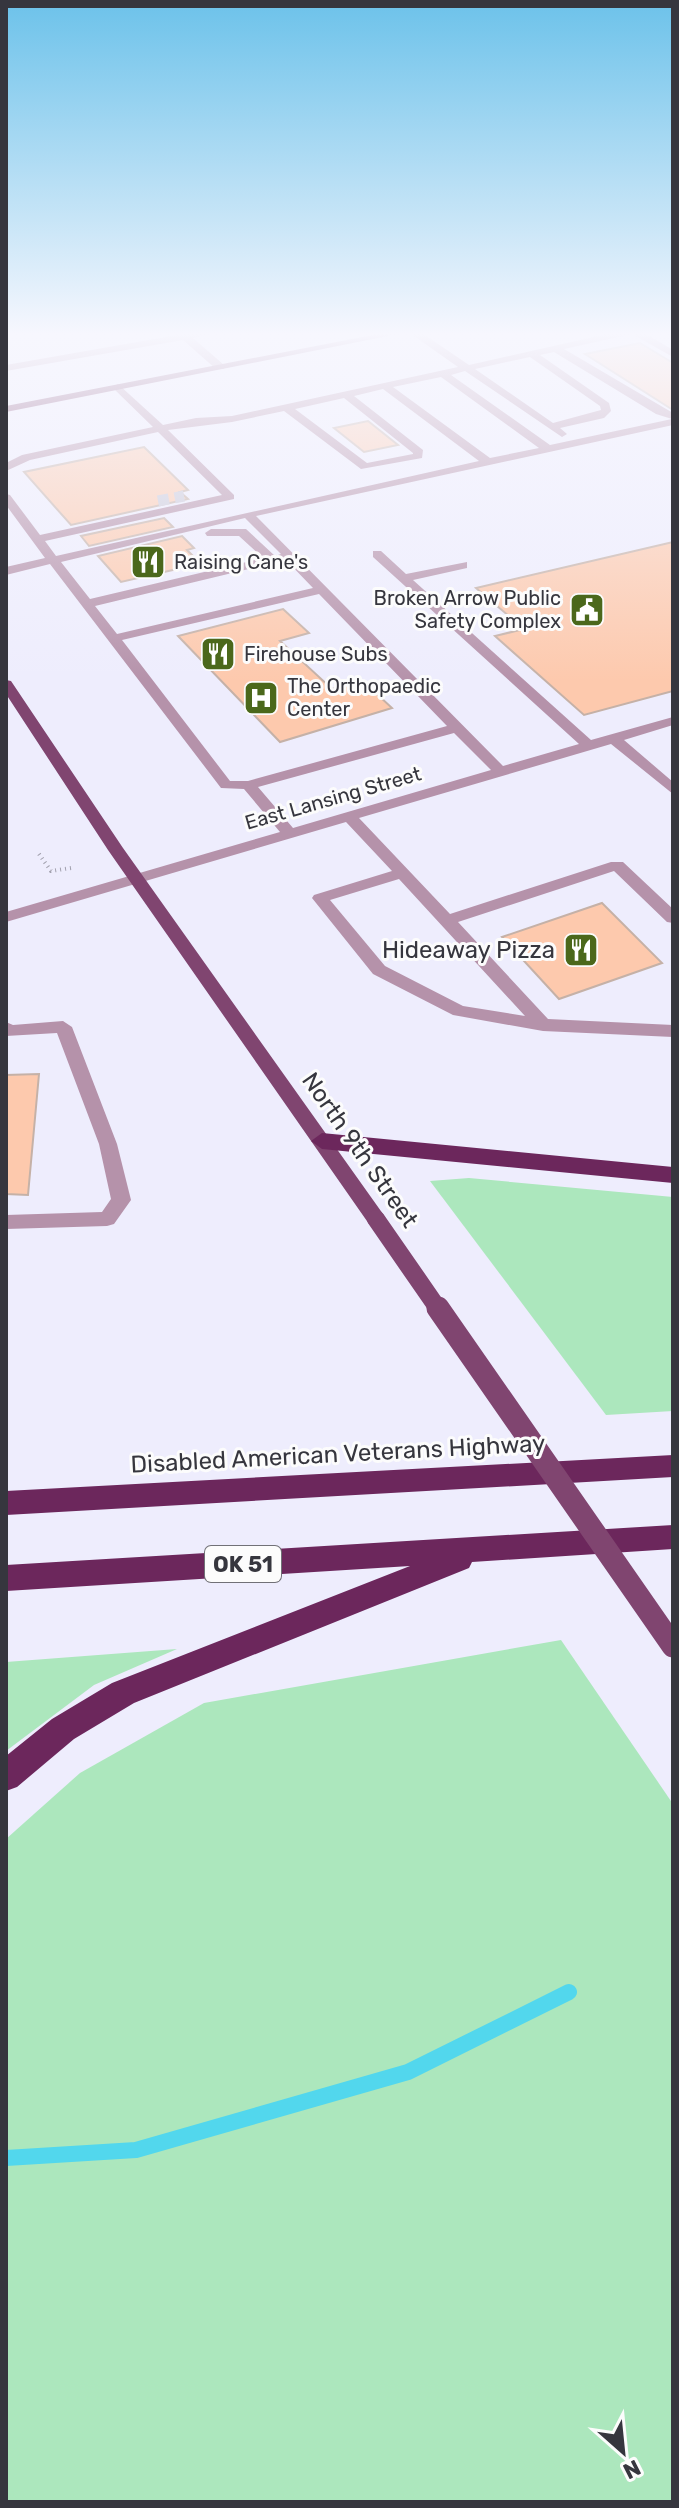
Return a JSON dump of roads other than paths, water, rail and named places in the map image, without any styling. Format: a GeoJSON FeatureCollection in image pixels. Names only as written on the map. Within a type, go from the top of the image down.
{"type":"FeatureCollection","features":[{"type":"Feature","properties":{"kind":"highway"},"geometry":{"type":"LineString","coordinates":[[322,1141],[673,1175]]}},
{"type":"Feature","properties":{"kind":"highway","name":"Disabled American Veterans Highway"},"geometry":{"type":"LineString","coordinates":[[6,1503],[673,1466]]}},
{"type":"Feature","properties":{"kind":"highway","name":"OK 51"},"geometry":{"type":"LineString","coordinates":[[6,1578],[673,1537]]}},
{"type":"Feature","properties":{"kind":"highway"},"geometry":{"type":"LineString","coordinates":[[6,1776],[63,1729],[123,1693],[481,1551]]}},
{"type":"Feature","properties":{"kind":"main road","name":"North 9th Street"},"geometry":{"type":"LineString","coordinates":[[9,693],[673,1646]]}},
{"type":"Feature","properties":{"kind":"street"},"geometry":{"type":"LineString","coordinates":[[6,468],[26,457],[67,448]]}},
{"type":"Feature","properties":{"kind":"street"},"geometry":{"type":"LineString","coordinates":[[34,534],[230,497],[180,448]]}},
{"type":"Feature","properties":{"kind":"street"},"geometry":{"type":"LineString","coordinates":[[340,448],[365,467],[418,456],[419,452],[414,448]]}},
{"type":"Feature","properties":{"kind":"street"},"geometry":{"type":"LineString","coordinates":[[469,448],[489,463]]}},
{"type":"Feature","properties":{"kind":"street"},"geometry":{"type":"LineString","coordinates":[[57,564],[248,514],[559,448]]}},
{"type":"Feature","properties":{"kind":"street"},"geometry":{"type":"LineString","coordinates":[[184,496],[220,488]]}},
{"type":"Feature","properties":{"kind":"street"},"geometry":{"type":"LineString","coordinates":[[6,497],[90,603],[226,785],[248,785],[457,728]]}},
{"type":"Feature","properties":{"kind":"street"},"geometry":{"type":"LineString","coordinates":[[34,534],[158,501]]}},
{"type":"Feature","properties":{"kind":"street"},"geometry":{"type":"LineString","coordinates":[[248,514],[502,773]]}},
{"type":"Feature","properties":{"kind":"street"},"geometry":{"type":"LineString","coordinates":[[6,571],[231,530],[242,532],[272,560]]}},
{"type":"Feature","properties":{"kind":"street"},"geometry":{"type":"LineString","coordinates":[[377,554],[589,746]]}},
{"type":"Feature","properties":{"kind":"street"},"geometry":{"type":"LineString","coordinates":[[90,603],[290,556]]}},
{"type":"Feature","properties":{"kind":"street"},"geometry":{"type":"LineString","coordinates":[[404,578],[463,565]]}},
{"type":"Feature","properties":{"kind":"street"},"geometry":{"type":"LineString","coordinates":[[115,638],[323,589]]}},
{"type":"Feature","properties":{"kind":"street","name":"East Lansing Street"},"geometry":{"type":"LineString","coordinates":[[6,917],[673,721]]}},
{"type":"Feature","properties":{"kind":"street"},"geometry":{"type":"LineString","coordinates":[[614,739],[673,790]]}},
{"type":"Feature","properties":{"kind":"street"},"geometry":{"type":"LineString","coordinates":[[248,785],[289,833]]}},
{"type":"Feature","properties":{"kind":"street"},"geometry":{"type":"LineString","coordinates":[[349,816],[543,1025]]}},
{"type":"Feature","properties":{"kind":"street"},"geometry":{"type":"LineString","coordinates":[[447,920],[617,865],[673,918]]}},
{"type":"Feature","properties":{"kind":"street"},"geometry":{"type":"LineString","coordinates":[[402,873],[320,898],[379,970],[459,1011],[543,1025],[673,1031]]}},
{"type":"Feature","properties":{"kind":"street"},"geometry":{"type":"LineString","coordinates":[[6,1222],[107,1219],[121,1200],[108,1144],[63,1027],[7,1030]]}},
{"type":"Feature","properties":{"kind":"waterway"},"geometry":{"type":"LineString","coordinates":[[6,2158],[136,2150],[408,2072],[569,1992]]}},
{"type":"Feature","properties":{"kind":"tunnel"},"geometry":{"type":"LineString","coordinates":[[158,501],[184,496]]}},
{"type":"Feature","properties":{"kind":"place","name":"Raising Cane's"},"geometry":{"type":"Point","coordinates":[148,562]}},
{"type":"Feature","properties":{"kind":"place","name":"Broken Arrow Public Safety Complex"},"geometry":{"type":"Point","coordinates":[587,610]}},
{"type":"Feature","properties":{"kind":"place","name":"Firehouse Subs"},"geometry":{"type":"Point","coordinates":[218,654]}},
{"type":"Feature","properties":{"kind":"place","name":"The Orthopaedic Center"},"geometry":{"type":"Point","coordinates":[261,698]}},
{"type":"Feature","properties":{"kind":"place","name":"Hideaway Pizza"},"geometry":{"type":"Point","coordinates":[581,950]}}]}
